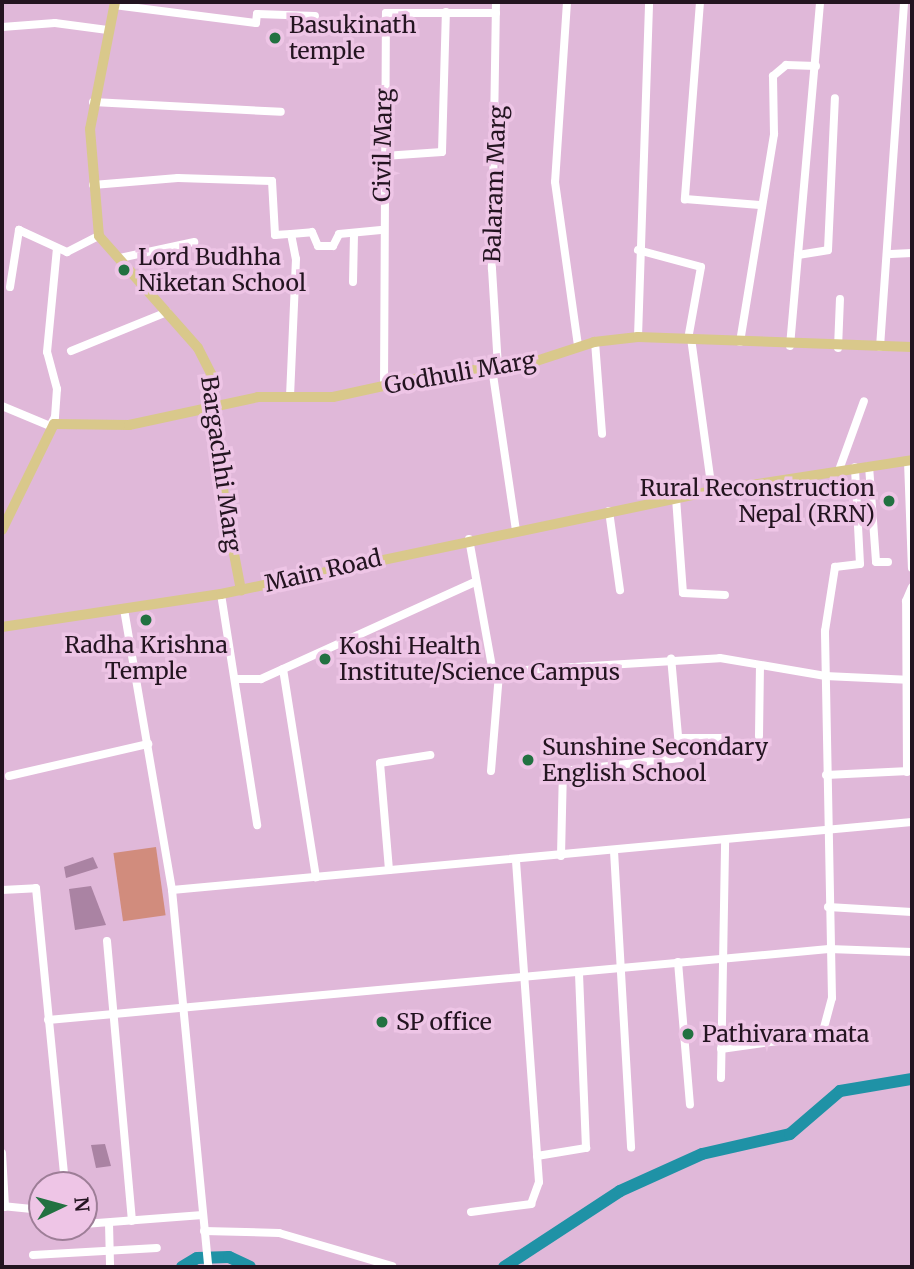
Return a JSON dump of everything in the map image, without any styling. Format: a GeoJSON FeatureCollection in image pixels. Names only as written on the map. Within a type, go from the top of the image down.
{"type":"FeatureCollection","features":[{"type":"Feature","properties":{"kind":"main road"},"geometry":{"type":"LineString","coordinates":[[99,236],[93,186],[92,102],[114,4]]}},
{"type":"Feature","properties":{"kind":"main road","name":"Bargachhi Marg"},"geometry":{"type":"LineString","coordinates":[[99,236],[198,348],[212,375],[225,507],[241,590]]}},
{"type":"Feature","properties":{"kind":"main road","name":"Godhuli Marg"},"geometry":{"type":"LineString","coordinates":[[50,426],[145,424],[216,404],[384,386],[495,368],[595,342],[638,337],[838,348],[912,347]]}},
{"type":"Feature","properties":{"kind":"main road"},"geometry":{"type":"LineString","coordinates":[[2,530],[50,426]]}},
{"type":"Feature","properties":{"kind":"main road","name":"Main Road"},"geometry":{"type":"LineString","coordinates":[[2,627],[221,594],[676,500],[910,462]]}},
{"type":"Feature","properties":{"kind":"main road","name":"Main Road"},"geometry":{"type":"LineString","coordinates":[[676,500],[712,491],[855,469]]}},
{"type":"Feature","properties":{"kind":"main road","name":"Main Road"},"geometry":{"type":"LineString","coordinates":[[469,541],[609,513]]}},
{"type":"Feature","properties":{"kind":"street","name":"Civil Marg"},"geometry":{"type":"LineString","coordinates":[[384,386],[381,230],[386,2]]}},
{"type":"Feature","properties":{"kind":"street","name":"Balaram Marg"},"geometry":{"type":"LineString","coordinates":[[496,2],[492,269],[495,368],[516,530]]}},
{"type":"Feature","properties":{"kind":"street"},"geometry":{"type":"LineString","coordinates":[[567,2],[555,182],[578,346]]}},
{"type":"Feature","properties":{"kind":"street"},"geometry":{"type":"LineString","coordinates":[[638,337],[649,2]]}},
{"type":"Feature","properties":{"kind":"street"},"geometry":{"type":"LineString","coordinates":[[700,2],[685,199],[760,205]]}},
{"type":"Feature","properties":{"kind":"street"},"geometry":{"type":"LineString","coordinates":[[790,346],[820,2]]}},
{"type":"Feature","properties":{"kind":"street"},"geometry":{"type":"LineString","coordinates":[[880,346],[891,254],[904,2]]}},
{"type":"Feature","properties":{"kind":"street"},"geometry":{"type":"LineString","coordinates":[[114,4],[256,23],[257,14],[315,16]]}},
{"type":"Feature","properties":{"kind":"street"},"geometry":{"type":"LineString","coordinates":[[384,156],[442,152],[446,12]]}},
{"type":"Feature","properties":{"kind":"street"},"geometry":{"type":"LineString","coordinates":[[386,13],[496,13]]}},
{"type":"Feature","properties":{"kind":"street"},"geometry":{"type":"LineString","coordinates":[[2,27],[55,23],[108,30]]}},
{"type":"Feature","properties":{"kind":"street"},"geometry":{"type":"LineString","coordinates":[[740,342],[775,124],[773,76],[786,65],[816,66]]}},
{"type":"Feature","properties":{"kind":"street"},"geometry":{"type":"LineString","coordinates":[[798,255],[827,252],[830,245],[835,98]]}},
{"type":"Feature","properties":{"kind":"street"},"geometry":{"type":"LineString","coordinates":[[92,102],[281,112]]}},
{"type":"Feature","properties":{"kind":"street"},"geometry":{"type":"LineString","coordinates":[[93,186],[268,180],[274,188],[275,235],[312,232],[318,246],[354,233],[381,230]]}},
{"type":"Feature","properties":{"kind":"street"},"geometry":{"type":"LineString","coordinates":[[10,287],[17,232],[57,249],[74,251],[99,236]]}},
{"type":"Feature","properties":{"kind":"street"},"geometry":{"type":"LineString","coordinates":[[353,282],[354,233]]}},
{"type":"Feature","properties":{"kind":"street"},"geometry":{"type":"LineString","coordinates":[[290,396],[296,259],[291,234]]}},
{"type":"Feature","properties":{"kind":"street"},"geometry":{"type":"LineString","coordinates":[[120,258],[194,242]]}},
{"type":"Feature","properties":{"kind":"street"},"geometry":{"type":"LineString","coordinates":[[2,406],[50,426],[57,389],[47,352],[47,320],[57,249]]}},
{"type":"Feature","properties":{"kind":"street"},"geometry":{"type":"LineString","coordinates":[[639,250],[701,267],[690,338],[712,491]]}},
{"type":"Feature","properties":{"kind":"street"},"geometry":{"type":"LineString","coordinates":[[891,254],[912,253]]}},
{"type":"Feature","properties":{"kind":"street"},"geometry":{"type":"LineString","coordinates":[[838,348],[841,299]]}},
{"type":"Feature","properties":{"kind":"street"},"geometry":{"type":"LineString","coordinates":[[71,351],[167,312]]}},
{"type":"Feature","properties":{"kind":"street"},"geometry":{"type":"LineString","coordinates":[[595,342],[602,434]]}},
{"type":"Feature","properties":{"kind":"street"},"geometry":{"type":"LineString","coordinates":[[839,470],[864,401]]}},
{"type":"Feature","properties":{"kind":"street"},"geometry":{"type":"LineString","coordinates":[[910,462],[912,568]]}},
{"type":"Feature","properties":{"kind":"street"},"geometry":{"type":"LineString","coordinates":[[869,467],[876,562],[888,562]]}},
{"type":"Feature","properties":{"kind":"street"},"geometry":{"type":"LineString","coordinates":[[721,1049],[822,1035],[832,998],[825,831],[825,676],[835,569],[860,564],[855,469]]}},
{"type":"Feature","properties":{"kind":"street"},"geometry":{"type":"LineString","coordinates":[[676,500],[683,593],[725,595]]}},
{"type":"Feature","properties":{"kind":"street"},"geometry":{"type":"LineString","coordinates":[[609,513],[620,590]]}},
{"type":"Feature","properties":{"kind":"street"},"geometry":{"type":"LineString","coordinates":[[469,541],[473,583],[493,672],[499,674],[671,658],[760,665],[825,676],[909,680]]}},
{"type":"Feature","properties":{"kind":"street"},"geometry":{"type":"LineString","coordinates":[[237,679],[282,669],[473,583]]}},
{"type":"Feature","properties":{"kind":"street"},"geometry":{"type":"LineString","coordinates":[[826,775],[910,771],[906,601],[912,587]]}},
{"type":"Feature","properties":{"kind":"street"},"geometry":{"type":"LineString","coordinates":[[221,594],[237,679],[232,693],[257,825]]}},
{"type":"Feature","properties":{"kind":"street"},"geometry":{"type":"LineString","coordinates":[[124,609],[172,890],[208,1267]]}},
{"type":"Feature","properties":{"kind":"street"},"geometry":{"type":"LineString","coordinates":[[561,856],[562,771],[680,758],[671,658]]}},
{"type":"Feature","properties":{"kind":"street"},"geometry":{"type":"LineString","coordinates":[[759,736],[760,665]]}},
{"type":"Feature","properties":{"kind":"street"},"geometry":{"type":"LineString","coordinates":[[282,669],[316,877]]}},
{"type":"Feature","properties":{"kind":"street"},"geometry":{"type":"LineString","coordinates":[[491,771],[499,674]]}},
{"type":"Feature","properties":{"kind":"street"},"geometry":{"type":"LineString","coordinates":[[679,738],[723,738]]}},
{"type":"Feature","properties":{"kind":"street"},"geometry":{"type":"LineString","coordinates":[[9,776],[148,744]]}},
{"type":"Feature","properties":{"kind":"street"},"geometry":{"type":"LineString","coordinates":[[389,870],[380,763],[430,755]]}},
{"type":"Feature","properties":{"kind":"street"},"geometry":{"type":"LineString","coordinates":[[172,890],[912,822]]}},
{"type":"Feature","properties":{"kind":"street"},"geometry":{"type":"LineString","coordinates":[[721,1078],[719,958],[725,839]]}},
{"type":"Feature","properties":{"kind":"street"},"geometry":{"type":"LineString","coordinates":[[614,850],[631,1148]]}},
{"type":"Feature","properties":{"kind":"street"},"geometry":{"type":"LineString","coordinates":[[471,1212],[531,1204],[537,1156],[516,860]]}},
{"type":"Feature","properties":{"kind":"street"},"geometry":{"type":"LineString","coordinates":[[2,890],[36,888],[64,1171]]}},
{"type":"Feature","properties":{"kind":"street"},"geometry":{"type":"LineString","coordinates":[[828,907],[912,912]]}},
{"type":"Feature","properties":{"kind":"street"},"geometry":{"type":"LineString","coordinates":[[107,941],[132,1221]]}},
{"type":"Feature","properties":{"kind":"street"},"geometry":{"type":"LineString","coordinates":[[48,1020],[829,949],[912,952]]}},
{"type":"Feature","properties":{"kind":"street"},"geometry":{"type":"LineString","coordinates":[[678,962],[690,1104]]}},
{"type":"Feature","properties":{"kind":"street"},"geometry":{"type":"LineString","coordinates":[[537,1156],[586,1148],[579,972]]}},
{"type":"Feature","properties":{"kind":"street"},"geometry":{"type":"LineString","coordinates":[[2,1153],[3,1206],[28,1209]]}},
{"type":"Feature","properties":{"kind":"street"},"geometry":{"type":"LineString","coordinates":[[98,1223],[203,1215]]}},
{"type":"Feature","properties":{"kind":"street"},"geometry":{"type":"LineString","coordinates":[[109,1223],[110,1265]]}},
{"type":"Feature","properties":{"kind":"street"},"geometry":{"type":"LineString","coordinates":[[205,1234],[279,1233],[392,1266]]}},
{"type":"Feature","properties":{"kind":"street"},"geometry":{"type":"LineString","coordinates":[[33,1255],[108,1253],[156,1248]]}},
{"type":"Feature","properties":{"kind":"shaded area"},"geometry":{"type":"Polygon","coordinates":[[[156,847],[166,915],[123,921],[113,853],[156,847]]]}},
{"type":"Feature","properties":{"kind":"building"},"geometry":{"type":"Polygon","coordinates":[[[93,857],[98,868],[66,878],[64,867],[93,857]]]}},
{"type":"Feature","properties":{"kind":"building"},"geometry":{"type":"Polygon","coordinates":[[[91,886],[106,925],[75,930],[69,889],[91,886]]]}},
{"type":"Feature","properties":{"kind":"building"},"geometry":{"type":"Polygon","coordinates":[[[105,1144],[111,1166],[96,1168],[91,1145],[105,1144]]]}},
{"type":"Feature","properties":{"kind":"waterway"},"geometry":{"type":"LineString","coordinates":[[504,1267],[620,1191],[702,1154],[790,1134],[840,1091],[912,1079]]}},
{"type":"Feature","properties":{"kind":"waterway"},"geometry":{"type":"LineString","coordinates":[[182,1267],[197,1258],[229,1257],[250,1267]]}},
{"type":"Feature","properties":{"kind":"place","name":"Basukinath temple"},"geometry":{"type":"Point","coordinates":[275,38]}},
{"type":"Feature","properties":{"kind":"place","name":"Lord Budhha Niketan School"},"geometry":{"type":"Point","coordinates":[124,270]}},
{"type":"Feature","properties":{"kind":"place","name":"Rural Reconstruction Nepal (RRN)"},"geometry":{"type":"Point","coordinates":[889,501]}},
{"type":"Feature","properties":{"kind":"place","name":"Radha Krishna Temple"},"geometry":{"type":"Point","coordinates":[146,620]}},
{"type":"Feature","properties":{"kind":"place","name":"Koshi Health Institute/Science Campus"},"geometry":{"type":"Point","coordinates":[325,659]}},
{"type":"Feature","properties":{"kind":"place","name":"Sunshine Secondary English School"},"geometry":{"type":"Point","coordinates":[528,760]}},
{"type":"Feature","properties":{"kind":"place","name":"SP office"},"geometry":{"type":"Point","coordinates":[382,1022]}},
{"type":"Feature","properties":{"kind":"place","name":"Pathivara mata"},"geometry":{"type":"Point","coordinates":[688,1034]}}]}
